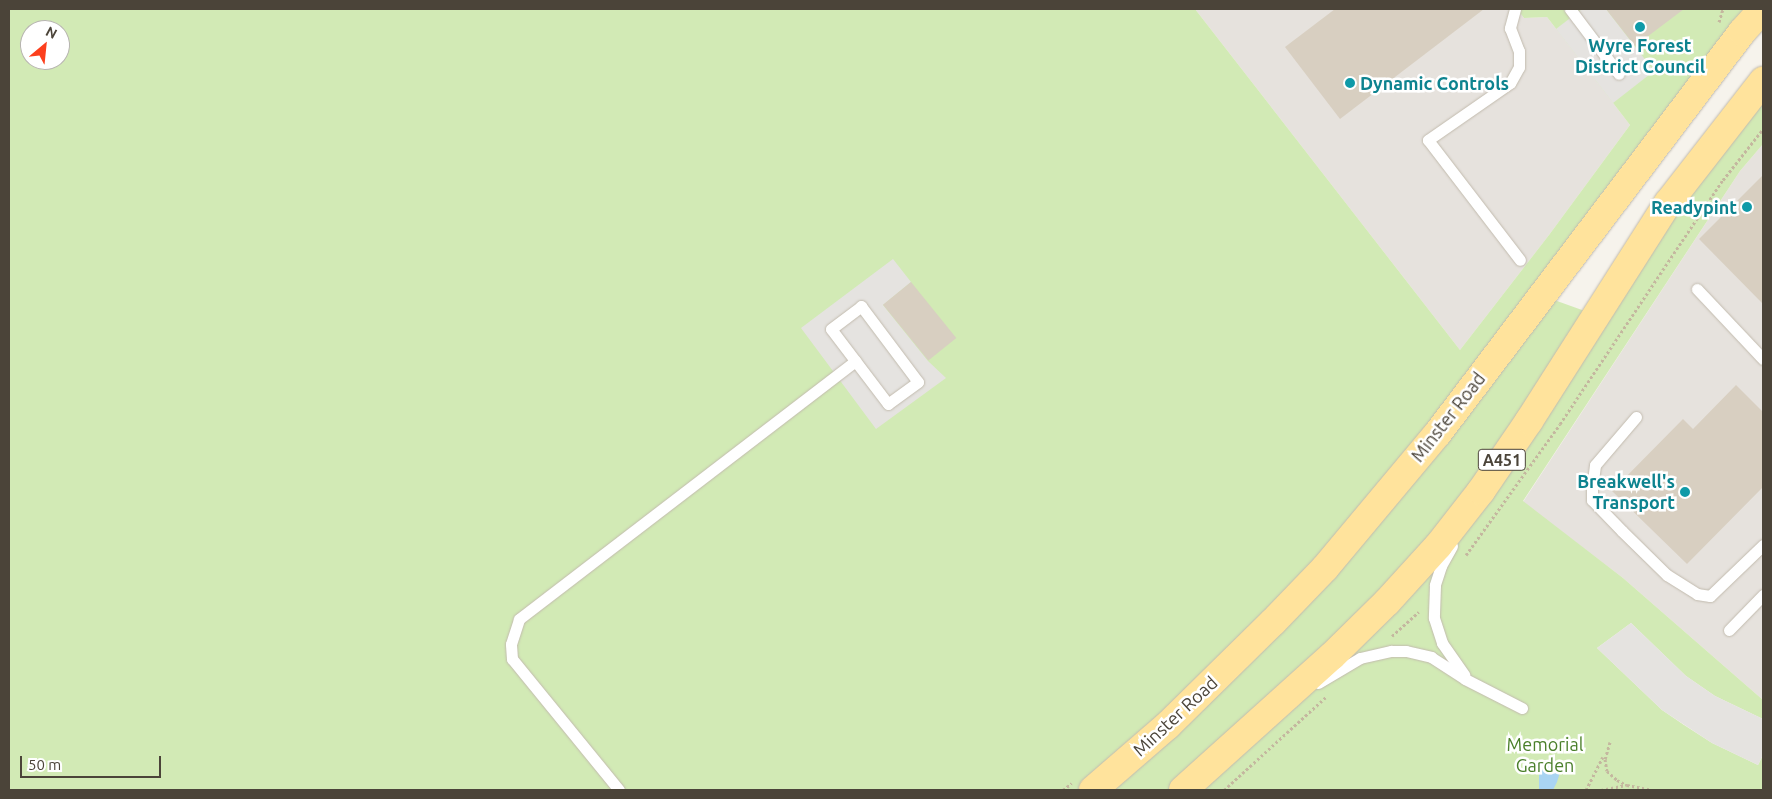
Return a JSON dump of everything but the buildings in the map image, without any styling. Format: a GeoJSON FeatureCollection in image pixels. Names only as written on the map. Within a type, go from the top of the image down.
{"type":"FeatureCollection","features":[{"type":"Feature","properties":{"kind":"main road","name":"Minster Road"},"geometry":{"type":"LineString","coordinates":[[1085,784],[1167,726],[1274,622],[1324,568],[1438,433],[1742,32],[1763,9]]}},
{"type":"Feature","properties":{"kind":"main road","name":"A451"},"geometry":{"type":"LineString","coordinates":[[1183,790],[1268,714],[1387,602],[1438,546],[1481,491],[1530,421],[1668,203],[1763,82]]}},
{"type":"Feature","properties":{"kind":"lane"},"geometry":{"type":"LineString","coordinates":[[1515,9],[1510,28],[1519,51],[1520,67],[1510,82],[1428,140],[1520,260]]}},
{"type":"Feature","properties":{"kind":"lane"},"geometry":{"type":"LineString","coordinates":[[1570,9],[1619,74]]}},
{"type":"Feature","properties":{"kind":"lane"},"geometry":{"type":"LineString","coordinates":[[1697,289],[1763,359]]}},
{"type":"Feature","properties":{"kind":"lane"},"geometry":{"type":"LineString","coordinates":[[861,306],[918,382],[888,404],[855,361],[832,329],[861,306]]}},
{"type":"Feature","properties":{"kind":"lane"},"geometry":{"type":"LineString","coordinates":[[619,790],[512,659],[511,644],[519,619],[855,361]]}},
{"type":"Feature","properties":{"kind":"lane"},"geometry":{"type":"LineString","coordinates":[[1636,417],[1595,465],[1592,488],[1592,500],[1622,531],[1667,575],[1697,594],[1710,596],[1763,545]]}},
{"type":"Feature","properties":{"kind":"lane"},"geometry":{"type":"LineString","coordinates":[[1465,679],[1464,671],[1452,658],[1436,628],[1435,585],[1441,566],[1481,491]]}},
{"type":"Feature","properties":{"kind":"lane"},"geometry":{"type":"LineString","coordinates":[[1729,630],[1763,595]]}},
{"type":"Feature","properties":{"kind":"lane"},"geometry":{"type":"LineString","coordinates":[[1268,714],[1360,658],[1378,653],[1406,651],[1422,654],[1439,661],[1465,679],[1522,708]]}},
{"type":"Feature","properties":{"kind":"path"},"geometry":{"type":"LineString","coordinates":[[1718,25],[1723,9]]}},
{"type":"Feature","properties":{"kind":"path"},"geometry":{"type":"LineString","coordinates":[[1560,424],[1723,180],[1763,129]]}},
{"type":"Feature","properties":{"kind":"path"},"geometry":{"type":"LineString","coordinates":[[1586,790],[1610,742]]}},
{"type":"Feature","properties":{"kind":"path"},"geometry":{"type":"LineString","coordinates":[[1606,752],[1607,771],[1617,780],[1652,790]]}},
{"type":"Feature","properties":{"kind":"path"},"geometry":{"type":"LineString","coordinates":[[1063,790],[1085,784]]}},
{"type":"Feature","properties":{"kind":"path"},"geometry":{"type":"LineString","coordinates":[[1601,790],[1627,784]]}},
{"type":"Feature","properties":{"kind":"shaded area"},"geometry":{"type":"Polygon","coordinates":[[[1195,9],[1517,9],[1524,18],[1547,17],[1630,125],[1549,235],[1460,350],[1195,9]]]}},
{"type":"Feature","properties":{"kind":"shaded area"},"geometry":{"type":"Polygon","coordinates":[[[1582,9],[1606,9],[1654,71],[1613,103],[1556,29],[1582,9]]]}},
{"type":"Feature","properties":{"kind":"shaded area"},"geometry":{"type":"Polygon","coordinates":[[[1763,144],[1763,700],[1623,578],[1523,502],[1740,171],[1763,144]]]}},
{"type":"Feature","properties":{"kind":"shaded area"},"geometry":{"type":"Polygon","coordinates":[[[893,259],[911,282],[883,305],[928,361],[946,378],[876,429],[801,328],[893,259]]]}},
{"type":"Feature","properties":{"kind":"shaded area"},"geometry":{"type":"Polygon","coordinates":[[[1631,623],[1686,676],[1715,696],[1763,719],[1763,755],[1758,765],[1712,743],[1662,710],[1597,648],[1631,623]]]}},
{"type":"Feature","properties":{"kind":"green space","name":"Memorial Garden"},"geometry":{"type":"Polygon","coordinates":[[[9,9],[1195,9],[1460,350],[1549,235],[1630,125],[1547,17],[1524,18],[1517,9],[1751,9],[1543,296],[1596,315],[1763,81],[1763,144],[1740,171],[1523,501],[1623,578],[1763,700],[1763,719],[1715,696],[1686,676],[1631,623],[1597,648],[1662,710],[1684,725],[1712,743],[1758,765],[1763,755],[1763,790],[9,790],[9,9]]]}},
{"type":"Feature","properties":{"kind":"water"},"geometry":{"type":"Polygon","coordinates":[[[1546,764],[1558,765],[1561,769],[1557,782],[1553,790],[1539,790],[1539,775],[1546,764]]]}},
{"type":"Feature","properties":{"kind":"place","name":"Wyre Forest District Council"},"geometry":{"type":"Point","coordinates":[1640,27]}},
{"type":"Feature","properties":{"kind":"place","name":"Dynamic Controls"},"geometry":{"type":"Point","coordinates":[1350,83]}},
{"type":"Feature","properties":{"kind":"place","name":"Readypint"},"geometry":{"type":"Point","coordinates":[1747,207]}},
{"type":"Feature","properties":{"kind":"place","name":"Breakwell's Transport"},"geometry":{"type":"Point","coordinates":[1685,492]}}]}
